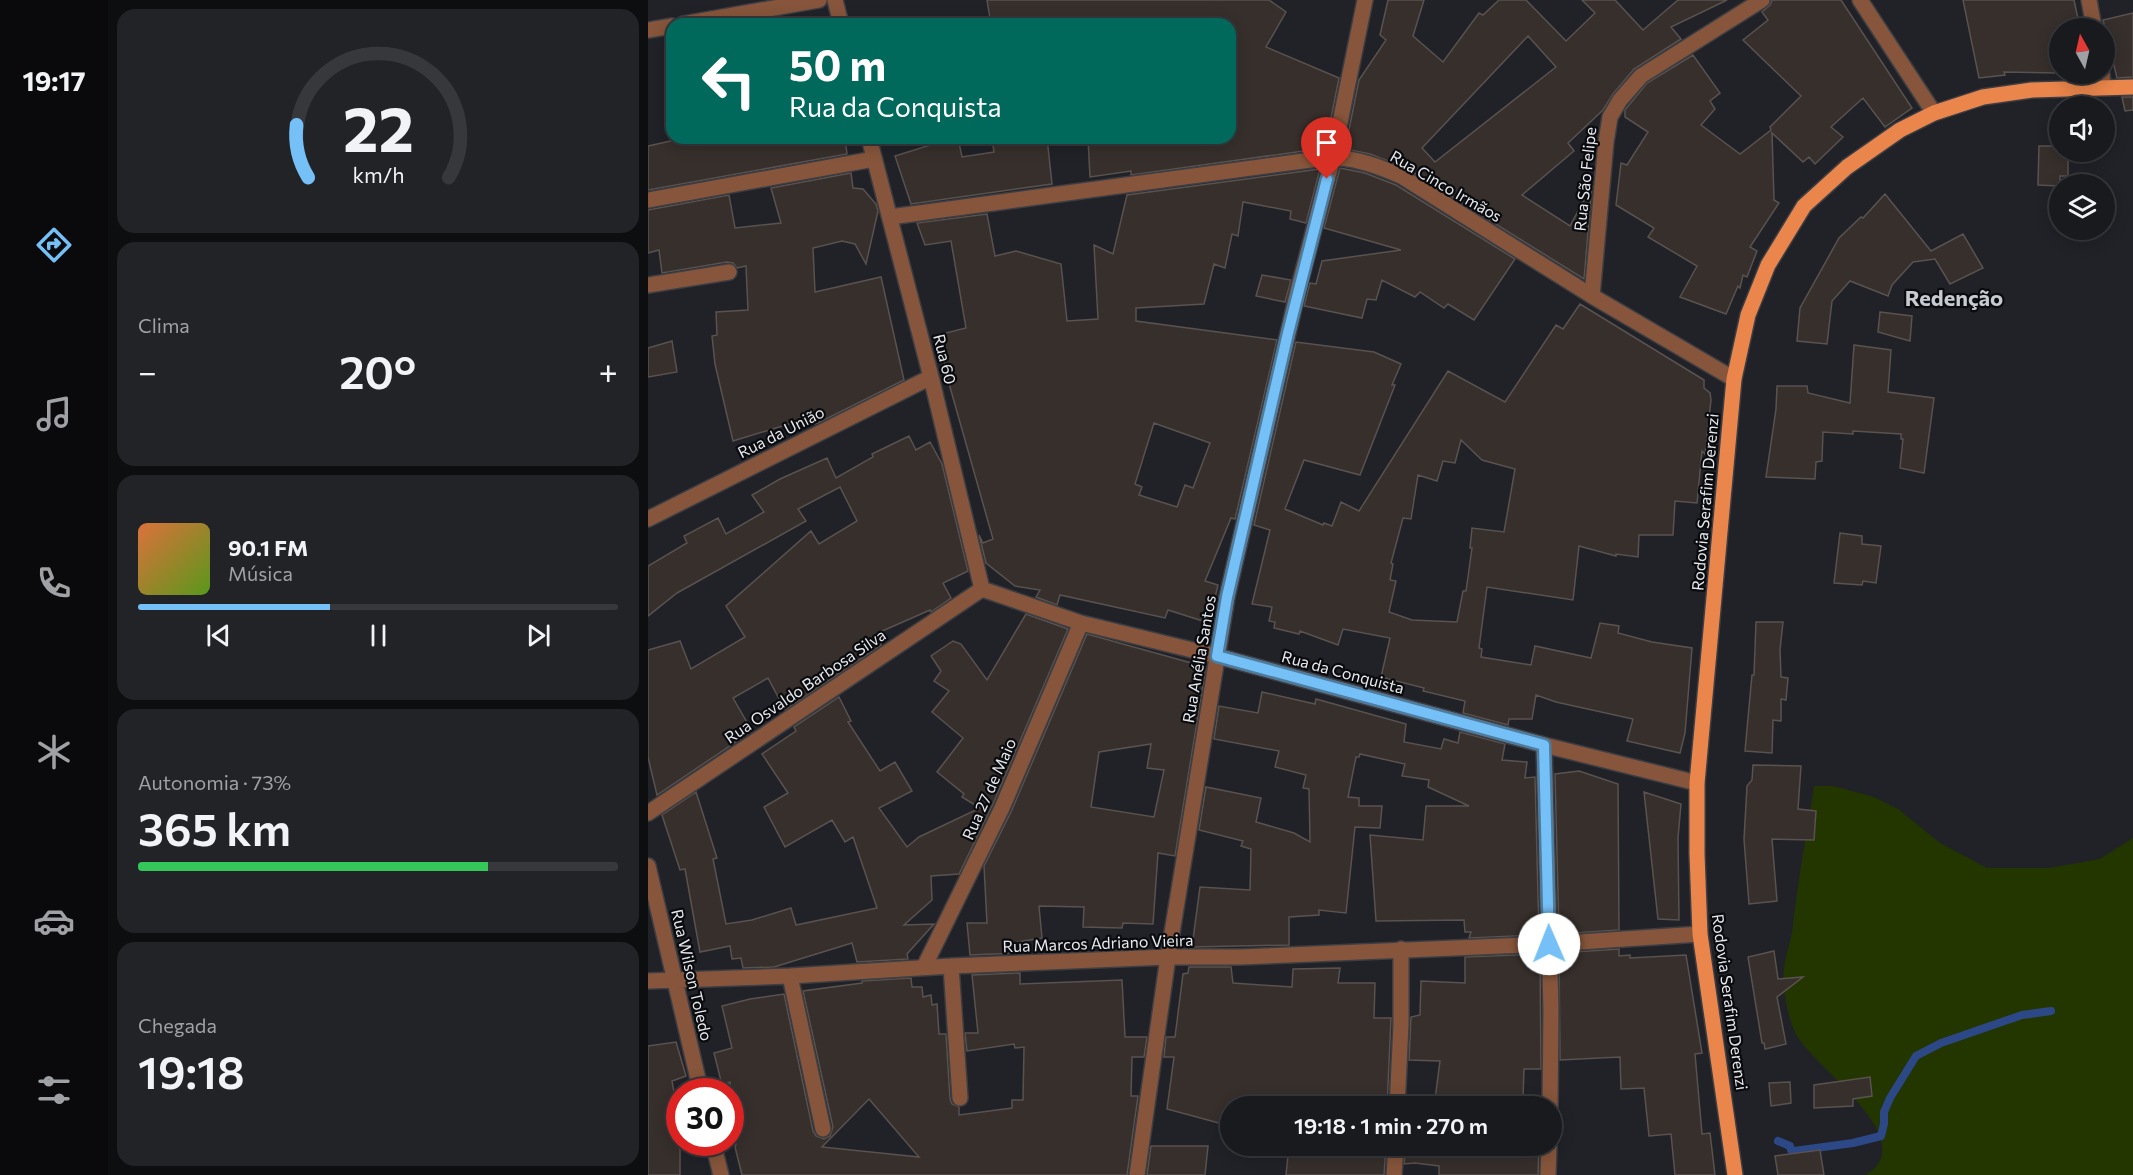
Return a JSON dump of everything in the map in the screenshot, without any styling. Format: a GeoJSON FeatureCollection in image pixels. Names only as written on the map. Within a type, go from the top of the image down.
{"type":"FeatureCollection","features":[{"type":"Feature","properties":{"kind":"main road","name":"Rodovia Serafim Derenzi"},"geometry":{"type":"LineString","coordinates":[[2115,83],[2133,87]]}},
{"type":"Feature","properties":{"kind":"main road","name":"Rodovia Serafim Derenzi"},"geometry":{"type":"LineString","coordinates":[[1735,1175],[1700,934],[1697,854],[1698,783],[1734,379],[1748,315],[1767,265],[1804,206],[1847,167],[1900,130],[1934,113],[1983,97],[2074,84]]}},
{"type":"Feature","properties":{"kind":"street"},"geometry":{"type":"LineString","coordinates":[[717,18],[819,0]]}},
{"type":"Feature","properties":{"kind":"street"},"geometry":{"type":"LineString","coordinates":[[835,0],[840,18]]}},
{"type":"Feature","properties":{"kind":"street","name":"Rua Anélia Santos"},"geometry":{"type":"LineString","coordinates":[[1137,1175],[1168,957],[1227,597],[1295,301],[1333,157],[1365,0]]}},
{"type":"Feature","properties":{"kind":"street","name":"Rua São Felipe"},"geometry":{"type":"LineString","coordinates":[[1592,296],[1610,117],[1620,100],[1641,76],[1762,0]]}},
{"type":"Feature","properties":{"kind":"street"},"geometry":{"type":"LineString","coordinates":[[1860,0],[1934,113]]}},
{"type":"Feature","properties":{"kind":"street"},"geometry":{"type":"LineString","coordinates":[[2089,0],[2092,18]]}},
{"type":"Feature","properties":{"kind":"street"},"geometry":{"type":"LineString","coordinates":[[648,17],[666,25]]}},
{"type":"Feature","properties":{"kind":"street"},"geometry":{"type":"LineString","coordinates":[[648,30],[666,27]]}},
{"type":"Feature","properties":{"kind":"street","name":"Rua 60"},"geometry":{"type":"LineString","coordinates":[[870,144],[931,377],[982,590]]}},
{"type":"Feature","properties":{"kind":"street","name":"Rua Cinco Irmãos"},"geometry":{"type":"LineString","coordinates":[[890,217],[1333,157],[1374,164],[1401,176],[1592,296],[1734,379]]}},
{"type":"Feature","properties":{"kind":"street"},"geometry":{"type":"LineString","coordinates":[[648,200],[874,159]]}},
{"type":"Feature","properties":{"kind":"street"},"geometry":{"type":"LineString","coordinates":[[648,285],[729,272]]}},
{"type":"Feature","properties":{"kind":"street","name":"Rua da União"},"geometry":{"type":"LineString","coordinates":[[648,519],[931,377]]}},
{"type":"Feature","properties":{"kind":"street","name":"Rua da Conquista"},"geometry":{"type":"LineString","coordinates":[[982,590],[1081,623],[1217,656],[1544,745],[1698,783]]}},
{"type":"Feature","properties":{"kind":"street","name":"Rua Osvaldo Barbosa Silva"},"geometry":{"type":"LineString","coordinates":[[648,813],[982,590]]}},
{"type":"Feature","properties":{"kind":"street","name":"Rua 27 de Maio"},"geometry":{"type":"LineString","coordinates":[[924,967],[1002,808],[1081,623]]}},
{"type":"Feature","properties":{"kind":"street"},"geometry":{"type":"LineString","coordinates":[[1544,745],[1551,1010],[1550,1096]]}},
{"type":"Feature","properties":{"kind":"street","name":"Rua Wilson Toledo"},"geometry":{"type":"LineString","coordinates":[[648,866],[699,1078]]}},
{"type":"Feature","properties":{"kind":"street","name":"Rua Marcos Adriano Vieira"},"geometry":{"type":"LineString","coordinates":[[648,981],[790,976],[924,967],[1549,944],[1700,934]]}},
{"type":"Feature","properties":{"kind":"street"},"geometry":{"type":"LineString","coordinates":[[1398,1096],[1401,949]]}},
{"type":"Feature","properties":{"kind":"street"},"geometry":{"type":"LineString","coordinates":[[951,966],[960,1098]]}},
{"type":"Feature","properties":{"kind":"street"},"geometry":{"type":"LineString","coordinates":[[790,976],[822,1129]]}},
{"type":"Feature","properties":{"kind":"street"},"geometry":{"type":"LineString","coordinates":[[716,1156],[721,1175]]}},
{"type":"Feature","properties":{"kind":"street"},"geometry":{"type":"LineString","coordinates":[[1394,1175],[1395,1156]]}},
{"type":"Feature","properties":{"kind":"street"},"geometry":{"type":"LineString","coordinates":[[1548,1175],[1549,1156]]}},
{"type":"Feature","properties":{"kind":"green space"},"geometry":{"type":"Polygon","coordinates":[[[1814,786],[1833,786],[1874,797],[1898,809],[1940,843],[1987,868],[2049,868],[2100,859],[2133,838],[2133,1175],[1866,1175],[1880,1160],[1882,1142],[1874,1123],[1859,1103],[1805,1047],[1795,1032],[1785,993],[1785,964],[1814,786]]]}},
{"type":"Feature","properties":{"kind":"building"},"geometry":{"type":"Polygon","coordinates":[[[987,0],[1269,0],[1286,12],[1266,47],[1339,78],[1325,148],[1131,175],[1131,171],[1090,177],[1088,144],[1236,144],[1236,18],[990,18],[987,0]]]}},
{"type":"Feature","properties":{"kind":"building"},"geometry":{"type":"Polygon","coordinates":[[[1388,0],[1424,0],[1413,36],[1443,62],[1479,13],[1483,15],[1499,0],[1526,0],[1566,41],[1595,13],[1582,0],[1615,0],[1643,30],[1678,0],[1727,0],[1671,27],[1681,39],[1634,69],[1603,110],[1568,143],[1574,151],[1522,195],[1570,226],[1592,185],[1584,279],[1406,168],[1370,154],[1345,149],[1359,80],[1386,40],[1380,35],[1388,0]],[[1528,36],[1422,148],[1435,162],[1556,67],[1528,36]]]}},
{"type":"Feature","properties":{"kind":"building"},"geometry":{"type":"Polygon","coordinates":[[[1772,0],[1841,0],[1912,108],[1885,127],[1863,98],[1831,127],[1843,137],[1815,164],[1809,157],[1803,162],[1772,133],[1774,200],[1779,203],[1750,247],[1757,251],[1747,277],[1743,275],[1740,288],[1738,286],[1726,314],[1680,297],[1697,266],[1648,237],[1654,228],[1616,205],[1621,163],[1627,165],[1648,132],[1625,117],[1625,110],[1647,83],[1693,55],[1720,93],[1710,101],[1715,109],[1701,125],[1740,154],[1771,130],[1770,127],[1801,96],[1743,40],[1768,20],[1762,12],[1772,0]]]}},
{"type":"Feature","properties":{"kind":"building"},"geometry":{"type":"Polygon","coordinates":[[[1963,0],[2074,0],[2078,18],[2049,18],[2049,73],[2004,72],[2005,75],[1979,78],[1963,0]]]}},
{"type":"Feature","properties":{"kind":"building"},"geometry":{"type":"Polygon","coordinates":[[[2133,13],[2133,77],[2117,78],[2115,18],[2112,18],[2133,13]]]}},
{"type":"Feature","properties":{"kind":"building"},"geometry":{"type":"Polygon","coordinates":[[[2122,97],[2133,97],[2133,110],[2125,111],[2122,97]]]}},
{"type":"Feature","properties":{"kind":"building"},"geometry":{"type":"Polygon","coordinates":[[[666,142],[666,144],[846,144],[847,154],[648,190],[648,146],[666,142]]]}},
{"type":"Feature","properties":{"kind":"building"},"geometry":{"type":"Polygon","coordinates":[[[934,144],[959,144],[962,157],[994,152],[993,144],[1048,144],[1052,184],[911,204],[895,156],[934,144]]]}},
{"type":"Feature","properties":{"kind":"building"},"geometry":{"type":"Polygon","coordinates":[[[2039,146],[2049,146],[2049,162],[2068,162],[2068,174],[2049,174],[2049,186],[2038,185],[2039,146]]]}},
{"type":"Feature","properties":{"kind":"building"},"geometry":{"type":"Polygon","coordinates":[[[1340,168],[1365,173],[1396,185],[1515,259],[1474,320],[1448,304],[1444,308],[1420,292],[1415,297],[1382,280],[1376,300],[1367,299],[1362,318],[1304,306],[1310,283],[1316,284],[1322,261],[1401,250],[1324,228],[1340,168]]]}},
{"type":"Feature","properties":{"kind":"building"},"geometry":{"type":"Polygon","coordinates":[[[1320,169],[1306,223],[1290,219],[1291,211],[1243,202],[1238,236],[1232,234],[1225,268],[1214,264],[1204,304],[1136,308],[1136,321],[1277,340],[1235,519],[1231,518],[1205,581],[1218,585],[1209,623],[1168,610],[1165,618],[1060,595],[1057,605],[1036,597],[1040,590],[1015,586],[986,563],[979,535],[983,543],[993,539],[950,387],[938,335],[966,328],[951,241],[925,245],[917,223],[987,214],[995,256],[1016,251],[1061,264],[1067,321],[1098,319],[1094,245],[1113,254],[1127,195],[1320,169]],[[1154,423],[1135,484],[1142,487],[1139,495],[1177,507],[1185,485],[1193,488],[1210,443],[1154,423]]]}},
{"type":"Feature","properties":{"kind":"building"},"geometry":{"type":"Polygon","coordinates":[[[851,173],[853,188],[863,189],[876,204],[878,211],[866,264],[855,244],[842,241],[813,248],[815,292],[881,277],[904,380],[818,423],[814,424],[812,417],[733,441],[715,364],[712,336],[717,335],[716,312],[748,310],[746,266],[737,268],[733,263],[727,262],[662,273],[659,250],[648,253],[648,210],[729,195],[735,228],[781,223],[771,188],[851,173]]]}},
{"type":"Feature","properties":{"kind":"building"},"geometry":{"type":"Polygon","coordinates":[[[1885,194],[1931,251],[1963,234],[1983,268],[1950,284],[1935,259],[1913,262],[1892,285],[1888,296],[1850,281],[1832,301],[1827,344],[1797,341],[1800,308],[1839,238],[1861,217],[1863,218],[1885,194]]]}},
{"type":"Feature","properties":{"kind":"building"},"geometry":{"type":"Polygon","coordinates":[[[1262,275],[1291,280],[1285,302],[1256,296],[1262,275]]]}},
{"type":"Feature","properties":{"kind":"building"},"geometry":{"type":"Polygon","coordinates":[[[1580,304],[1704,380],[1704,388],[1710,393],[1711,400],[1705,454],[1702,451],[1697,503],[1675,501],[1673,535],[1639,535],[1638,557],[1616,554],[1616,556],[1579,546],[1573,600],[1487,587],[1479,648],[1482,649],[1481,657],[1531,665],[1535,646],[1591,658],[1600,623],[1619,626],[1618,633],[1652,642],[1692,648],[1685,733],[1680,753],[1627,741],[1633,719],[1556,702],[1536,695],[1532,719],[1509,719],[1508,725],[1463,713],[1465,701],[1423,691],[1424,688],[1381,677],[1390,638],[1343,629],[1338,645],[1300,631],[1299,634],[1274,628],[1275,622],[1269,621],[1272,607],[1252,604],[1270,530],[1254,525],[1296,342],[1374,352],[1401,364],[1360,475],[1304,460],[1285,509],[1323,525],[1324,523],[1332,526],[1341,502],[1359,511],[1448,371],[1505,402],[1556,325],[1563,329],[1580,304]],[[1461,440],[1455,463],[1443,461],[1437,481],[1418,475],[1411,519],[1403,518],[1391,563],[1393,564],[1390,580],[1396,581],[1389,612],[1412,620],[1457,622],[1463,591],[1466,591],[1472,548],[1470,548],[1472,528],[1504,532],[1515,469],[1482,460],[1461,440]]]}},
{"type":"Feature","properties":{"kind":"building"},"geometry":{"type":"Polygon","coordinates":[[[1880,312],[1912,316],[1910,341],[1878,332],[1880,312]]]}},
{"type":"Feature","properties":{"kind":"building"},"geometry":{"type":"Polygon","coordinates":[[[672,341],[677,372],[648,377],[648,348],[672,341]]]}},
{"type":"Feature","properties":{"kind":"building"},"geometry":{"type":"Polygon","coordinates":[[[1854,345],[1891,350],[1888,392],[1934,398],[1924,473],[1900,468],[1903,439],[1901,439],[1901,434],[1853,431],[1853,434],[1823,432],[1822,461],[1816,462],[1815,479],[1766,477],[1777,386],[1807,386],[1808,393],[1850,403],[1854,345]]]}},
{"type":"Feature","properties":{"kind":"building"},"geometry":{"type":"Polygon","coordinates":[[[909,436],[916,450],[930,442],[942,464],[968,571],[943,583],[951,598],[931,612],[930,610],[880,632],[881,645],[785,710],[768,678],[733,698],[752,731],[657,795],[648,757],[648,650],[680,641],[691,669],[745,637],[726,606],[811,531],[819,544],[857,521],[840,487],[798,509],[806,521],[677,593],[648,616],[648,566],[687,543],[684,536],[718,518],[726,534],[764,512],[752,495],[780,479],[827,458],[836,478],[873,457],[872,454],[909,436]]]}},
{"type":"Feature","properties":{"kind":"building"},"geometry":{"type":"Polygon","coordinates":[[[1840,533],[1862,536],[1862,544],[1881,546],[1876,583],[1863,581],[1862,585],[1834,583],[1840,533]]]}},
{"type":"Feature","properties":{"kind":"building"},"geometry":{"type":"Polygon","coordinates":[[[1026,614],[1068,629],[993,804],[959,874],[931,876],[932,900],[904,925],[934,924],[907,954],[908,959],[857,962],[852,943],[774,967],[743,968],[741,958],[732,959],[730,946],[700,952],[685,869],[680,870],[662,815],[696,792],[717,858],[713,859],[726,924],[752,920],[791,908],[796,925],[877,908],[853,837],[845,842],[832,820],[785,847],[764,807],[788,793],[762,754],[796,731],[794,727],[839,697],[851,721],[848,722],[880,771],[895,762],[912,791],[879,808],[907,847],[919,837],[980,808],[962,797],[964,794],[937,772],[963,738],[932,712],[949,691],[934,681],[941,671],[931,656],[953,641],[961,644],[987,680],[1026,614]]]}},
{"type":"Feature","properties":{"kind":"building"},"geometry":{"type":"Polygon","coordinates":[[[1756,622],[1783,622],[1780,650],[1781,677],[1788,678],[1786,700],[1781,699],[1781,721],[1773,720],[1772,753],[1745,751],[1752,675],[1754,675],[1756,622]]]}},
{"type":"Feature","properties":{"kind":"building"},"geometry":{"type":"Polygon","coordinates":[[[1087,634],[1206,667],[1175,856],[1158,853],[1153,924],[1123,923],[1122,928],[1083,927],[1084,907],[1039,906],[1042,938],[1018,942],[1018,953],[970,955],[967,923],[987,923],[984,866],[1011,812],[1087,634]],[[1151,744],[1099,752],[1091,807],[1154,817],[1164,770],[1147,768],[1151,744]]]}},
{"type":"Feature","properties":{"kind":"building"},"geometry":{"type":"Polygon","coordinates":[[[1262,692],[1315,704],[1316,699],[1406,724],[1404,742],[1441,749],[1444,739],[1458,743],[1460,732],[1505,744],[1502,760],[1527,762],[1525,778],[1535,777],[1539,935],[1469,938],[1471,932],[1465,932],[1464,920],[1376,921],[1370,835],[1423,840],[1426,806],[1469,806],[1428,787],[1429,780],[1402,776],[1405,764],[1360,754],[1356,757],[1348,797],[1359,798],[1359,806],[1382,806],[1380,828],[1355,827],[1346,913],[1319,910],[1319,915],[1289,917],[1289,945],[1192,947],[1200,887],[1250,890],[1251,849],[1241,846],[1243,841],[1199,830],[1206,787],[1261,798],[1256,822],[1294,833],[1310,842],[1309,789],[1303,788],[1306,775],[1275,767],[1279,751],[1214,739],[1219,706],[1258,713],[1262,692]]]}},
{"type":"Feature","properties":{"kind":"building"},"geometry":{"type":"Polygon","coordinates":[[[1753,765],[1801,766],[1798,809],[1816,811],[1814,840],[1772,839],[1777,901],[1749,904],[1744,839],[1747,786],[1752,780],[1753,765]]]}},
{"type":"Feature","properties":{"kind":"building"},"geometry":{"type":"Polygon","coordinates":[[[1579,771],[1618,784],[1619,930],[1559,934],[1555,774],[1579,771]]]}},
{"type":"Feature","properties":{"kind":"building"},"geometry":{"type":"Polygon","coordinates":[[[1644,792],[1681,804],[1678,838],[1679,920],[1658,919],[1644,792]]]}},
{"type":"Feature","properties":{"kind":"building"},"geometry":{"type":"Polygon","coordinates":[[[1619,949],[1619,956],[1630,955],[1630,958],[1686,955],[1702,1053],[1695,1054],[1702,1134],[1710,1133],[1715,1175],[1675,1175],[1671,1134],[1649,1136],[1644,1088],[1621,1089],[1620,1057],[1560,1060],[1559,953],[1619,949]]]}},
{"type":"Feature","properties":{"kind":"building"},"geometry":{"type":"Polygon","coordinates":[[[1774,951],[1778,979],[1803,977],[1777,997],[1786,1044],[1765,1049],[1762,1043],[1748,957],[1774,951]]]}},
{"type":"Feature","properties":{"kind":"building"},"geometry":{"type":"Polygon","coordinates":[[[1540,954],[1541,1069],[1524,1069],[1523,1096],[1435,1096],[1440,1061],[1409,1060],[1411,1017],[1420,1015],[1421,981],[1465,983],[1465,957],[1540,954]]]}},
{"type":"Feature","properties":{"kind":"building"},"geometry":{"type":"Polygon","coordinates":[[[1189,967],[1231,967],[1233,983],[1292,987],[1293,969],[1340,968],[1338,983],[1375,983],[1374,1018],[1391,1018],[1387,1096],[1220,1096],[1220,1123],[1167,1109],[1174,1057],[1164,1057],[1166,1037],[1175,1037],[1183,974],[1188,973],[1189,967]]]}},
{"type":"Feature","properties":{"kind":"building"},"geometry":{"type":"Polygon","coordinates":[[[1020,973],[1020,984],[1122,980],[1125,1037],[1147,1037],[1144,1057],[1132,1057],[1131,1096],[1138,1096],[1127,1175],[742,1175],[737,1156],[744,1156],[744,1078],[720,1078],[714,1053],[732,1048],[722,1006],[784,994],[813,1131],[816,1136],[824,1139],[830,1136],[833,1127],[803,991],[862,983],[862,981],[911,978],[912,987],[922,987],[923,997],[931,995],[932,1005],[937,1004],[939,1034],[946,1034],[950,1099],[952,1104],[959,1107],[959,1115],[1012,1108],[1012,1100],[1023,1100],[1024,1047],[1015,1048],[1014,1044],[967,1051],[965,1033],[978,1033],[972,975],[1020,973]],[[869,1099],[822,1147],[919,1157],[869,1099]]]}},
{"type":"Feature","properties":{"kind":"building"},"geometry":{"type":"Polygon","coordinates":[[[676,1042],[686,1076],[666,1078],[666,1156],[680,1156],[680,1175],[648,1175],[648,1046],[676,1042]]]}},
{"type":"Feature","properties":{"kind":"building"},"geometry":{"type":"Polygon","coordinates":[[[1870,1077],[1872,1096],[1853,1099],[1853,1106],[1814,1108],[1814,1085],[1870,1077]]]}},
{"type":"Feature","properties":{"kind":"building"},"geometry":{"type":"Polygon","coordinates":[[[1790,1082],[1791,1103],[1771,1106],[1769,1083],[1790,1082]]]}},
{"type":"Feature","properties":{"kind":"building"},"geometry":{"type":"Polygon","coordinates":[[[1151,1146],[1208,1146],[1205,1175],[1147,1175],[1151,1146]]]}},
{"type":"Feature","properties":{"kind":"building"},"geometry":{"type":"Polygon","coordinates":[[[1820,1150],[1824,1175],[1778,1175],[1775,1156],[1820,1150]]]}},
{"type":"Feature","properties":{"kind":"building"},"geometry":{"type":"Polygon","coordinates":[[[1288,1156],[1385,1156],[1384,1175],[1286,1175],[1288,1156]]]}},
{"type":"Feature","properties":{"kind":"building"},"geometry":{"type":"Polygon","coordinates":[[[1405,1156],[1539,1156],[1538,1175],[1439,1175],[1439,1166],[1404,1164],[1405,1156]]]}},
{"type":"Feature","properties":{"kind":"waterway"},"geometry":{"type":"LineString","coordinates":[[1778,1141],[1790,1146],[1794,1151],[1853,1143],[1881,1136],[1884,1112],[1890,1098],[1916,1056],[1941,1043],[2022,1015],[2051,1011]]}},
{"type":"Feature","properties":{"kind":"district","name":"Redenção"},"geometry":{"type":"Point","coordinates":[1954,298]}},
{"type":"Feature","properties":{"kind":"route"},"geometry":{"type":"LineString","coordinates":[[1327,179],[1298,290],[1227,597],[1217,656],[1544,745],[1549,944]]}}]}
